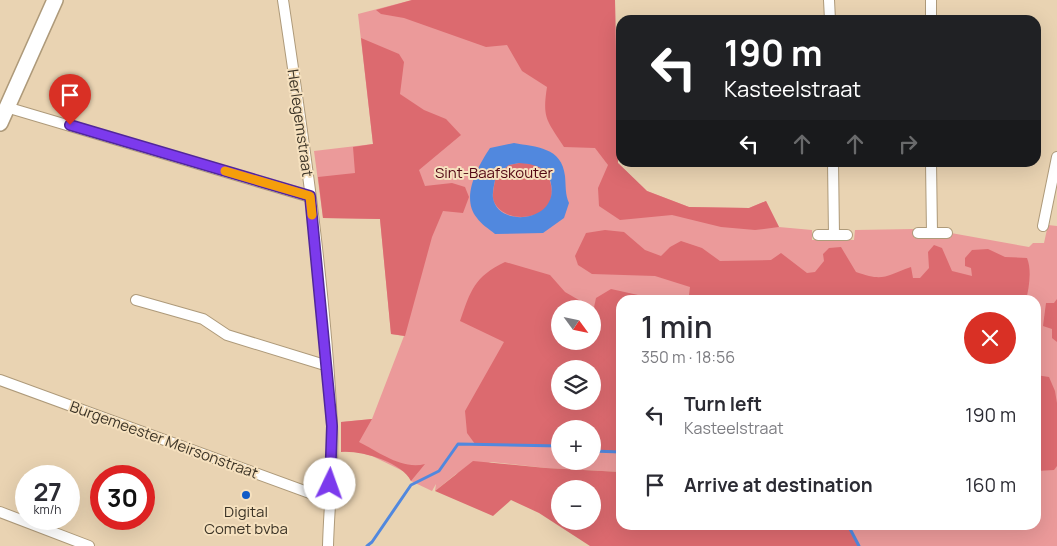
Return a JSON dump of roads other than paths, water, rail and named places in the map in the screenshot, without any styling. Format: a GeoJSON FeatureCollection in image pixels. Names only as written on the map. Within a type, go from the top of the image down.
{"type":"FeatureCollection","features":[{"type":"Feature","properties":{"kind":"main road"},"geometry":{"type":"LineString","coordinates":[[0,123],[55,0]]}},
{"type":"Feature","properties":{"kind":"street","name":"Herlegemstraat"},"geometry":{"type":"LineString","coordinates":[[283,0],[310,196],[328,366],[332,435],[328,546]]}},
{"type":"Feature","properties":{"kind":"street"},"geometry":{"type":"LineString","coordinates":[[829,0],[830,15]]}},
{"type":"Feature","properties":{"kind":"street"},"geometry":{"type":"LineString","coordinates":[[931,0],[931,15]]}},
{"type":"Feature","properties":{"kind":"street"},"geometry":{"type":"LineString","coordinates":[[6,107],[310,196]]}},
{"type":"Feature","properties":{"kind":"street"},"geometry":{"type":"LineString","coordinates":[[1043,226],[1057,157]]}},
{"type":"Feature","properties":{"kind":"street"},"geometry":{"type":"LineString","coordinates":[[833,167],[834,235]]}},
{"type":"Feature","properties":{"kind":"street"},"geometry":{"type":"LineString","coordinates":[[932,167],[932,233]]}},
{"type":"Feature","properties":{"kind":"street"},"geometry":{"type":"LineString","coordinates":[[918,234],[947,233]]}},
{"type":"Feature","properties":{"kind":"street"},"geometry":{"type":"LineString","coordinates":[[818,235],[847,235]]}},
{"type":"Feature","properties":{"kind":"street"},"geometry":{"type":"LineString","coordinates":[[136,300],[204,319],[227,334],[328,366]]}},
{"type":"Feature","properties":{"kind":"street","name":"Burgemeester Meirsonstraat"},"geometry":{"type":"LineString","coordinates":[[0,380],[329,500]]}},
{"type":"Feature","properties":{"kind":"street"},"geometry":{"type":"LineString","coordinates":[[0,512],[89,546]]}},
{"type":"Feature","properties":{"kind":"water"},"geometry":{"type":"Polygon","coordinates":[[[514,143],[547,150],[559,159],[563,166],[569,203],[564,218],[543,233],[495,234],[481,222],[472,210],[470,192],[476,173],[490,148],[514,143]],[[519,163],[509,165],[496,175],[493,189],[493,198],[497,208],[506,214],[517,217],[539,212],[547,205],[551,194],[550,180],[542,169],[533,165],[519,163]]]}},
{"type":"Feature","properties":{"kind":"waterway"},"geometry":{"type":"LineString","coordinates":[[367,546],[372,542],[411,485],[439,471],[458,444],[551,446]]}},
{"type":"Feature","properties":{"kind":"waterway"},"geometry":{"type":"LineString","coordinates":[[601,451],[616,452]]}},
{"type":"Feature","properties":{"kind":"waterway"},"geometry":{"type":"LineString","coordinates":[[851,530],[859,546]]}},
{"type":"Feature","properties":{"kind":"place","name":"Digital Comet bvba"},"geometry":{"type":"Point","coordinates":[246,495]}},
{"type":"Feature","properties":{"kind":"park label","name":"Sint-Baafskouter"},"geometry":{"type":"Point","coordinates":[494,173]}}]}
